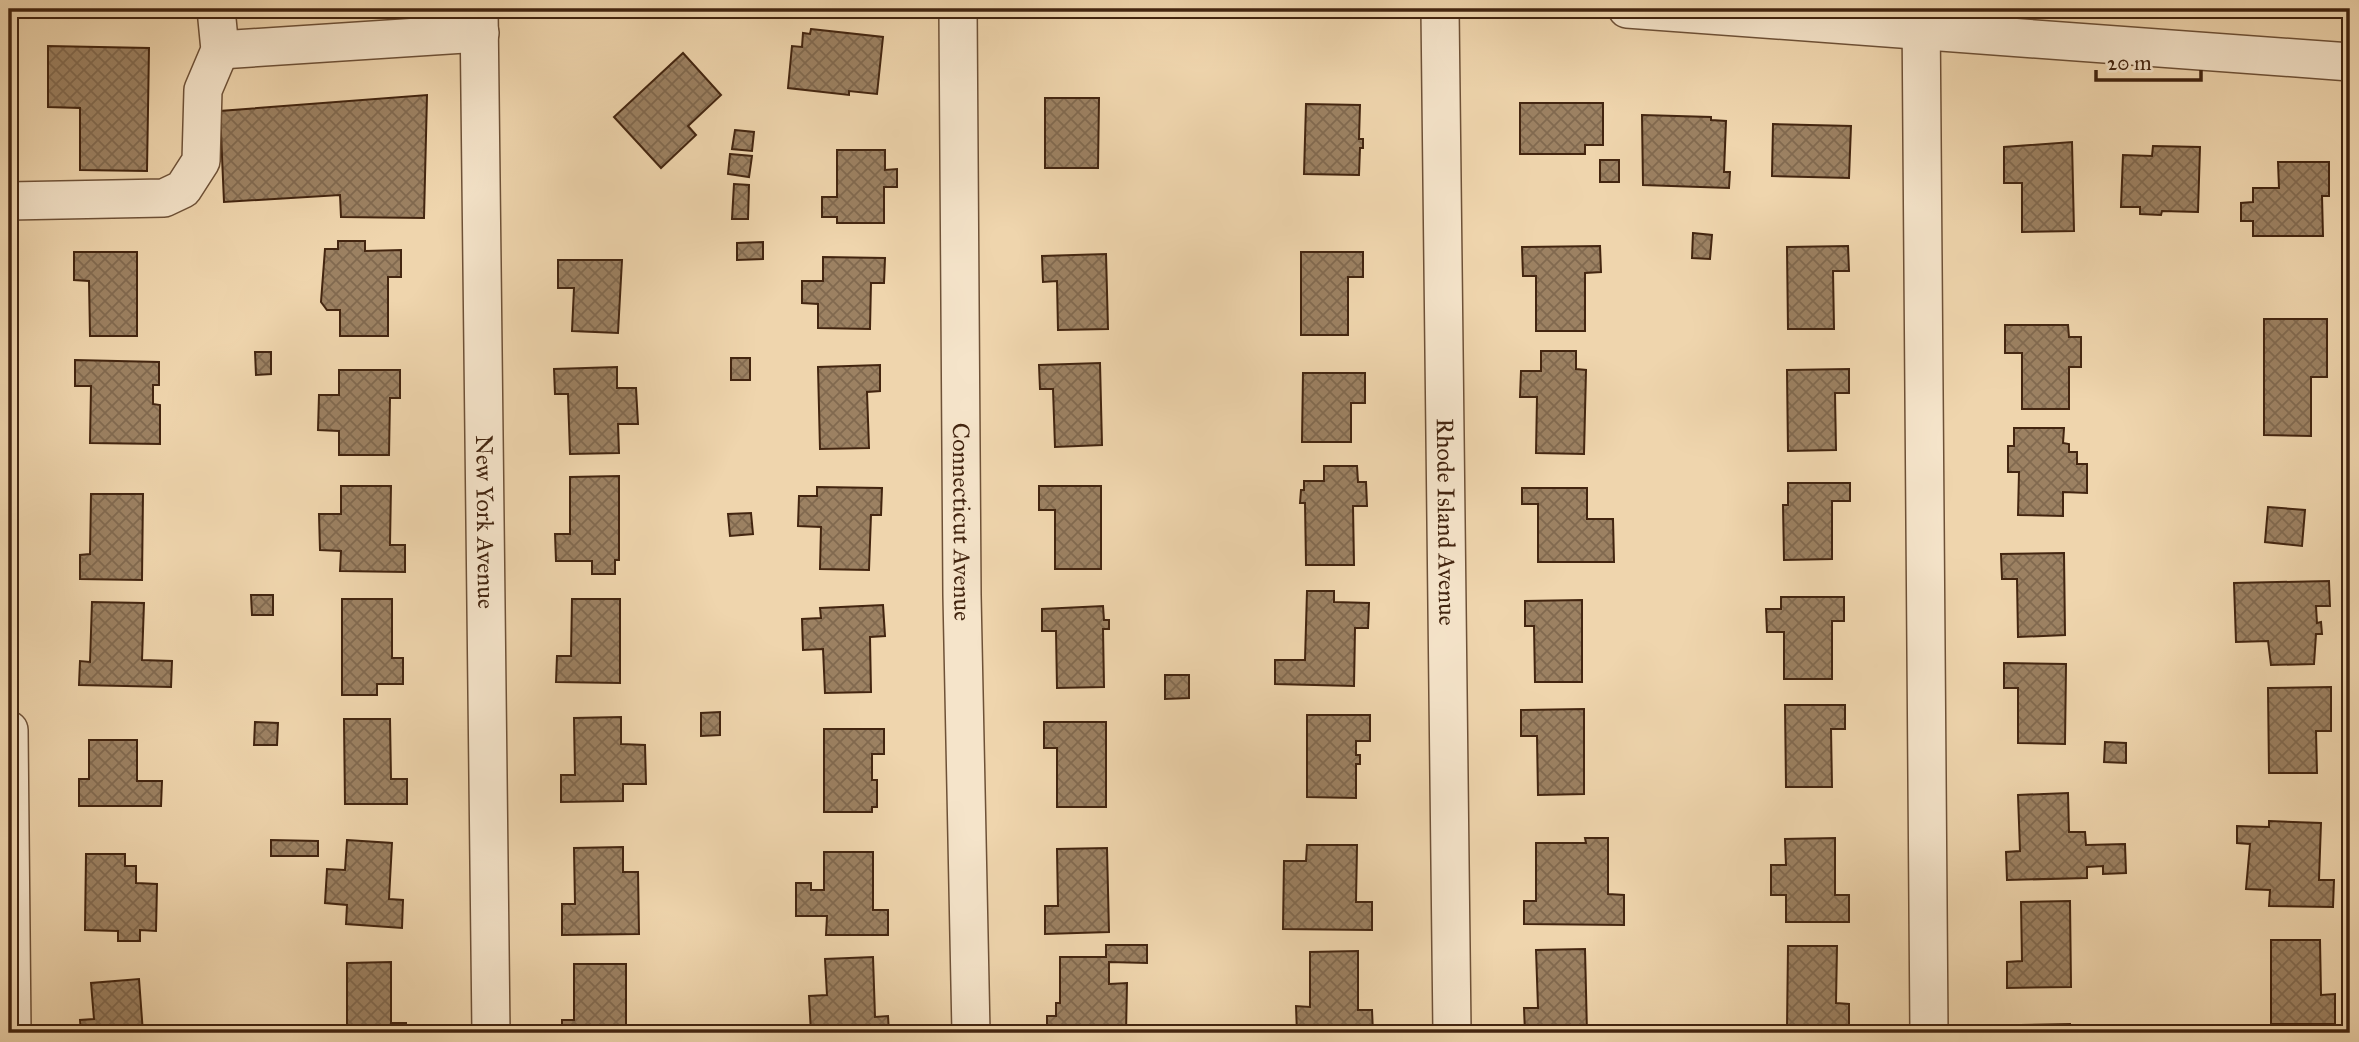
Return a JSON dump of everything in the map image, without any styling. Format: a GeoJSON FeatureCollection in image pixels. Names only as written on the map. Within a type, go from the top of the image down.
{"type":"FeatureCollection","features":[{"type":"Feature","properties":{"kind":"street"},"geometry":{"type":"LineString","coordinates":[[9,201],[164,198],[183,189],[201,161],[203,90],[220,50],[216,9]]}},
{"type":"Feature","properties":{"kind":"street","name":"Connecticut Avenue"},"geometry":{"type":"LineString","coordinates":[[958,9],[962,595],[971,1033]]}},
{"type":"Feature","properties":{"kind":"street","name":"Rhode Island Avenue"},"geometry":{"type":"LineString","coordinates":[[1440,9],[1452,1033]]}},
{"type":"Feature","properties":{"kind":"street"},"geometry":{"type":"LineString","coordinates":[[1627,9],[1921,20],[2350,62]]}},
{"type":"Feature","properties":{"kind":"street"},"geometry":{"type":"LineString","coordinates":[[1921,20],[1929,1033]]}},
{"type":"Feature","properties":{"kind":"street"},"geometry":{"type":"LineString","coordinates":[[220,50],[480,21]]}},
{"type":"Feature","properties":{"kind":"street","name":"New York Avenue"},"geometry":{"type":"LineString","coordinates":[[480,21],[491,1033]]}},
{"type":"Feature","properties":{"kind":"street"},"geometry":{"type":"LineString","coordinates":[[9,730],[12,1033]]}},
{"type":"Feature","properties":{"kind":"building"},"geometry":{"type":"Polygon","coordinates":[[[811,29],[883,37],[877,94],[849,91],[849,95],[788,88],[792,46],[802,47],[803,33],[810,34],[811,29]]]}},
{"type":"Feature","properties":{"kind":"building"},"geometry":{"type":"Polygon","coordinates":[[[48,46],[149,48],[147,171],[80,170],[80,108],[48,107],[48,46]]]}},
{"type":"Feature","properties":{"kind":"building"},"geometry":{"type":"Polygon","coordinates":[[[683,53],[721,95],[688,126],[696,135],[661,168],[614,117],[683,53]]]}},
{"type":"Feature","properties":{"kind":"building"},"geometry":{"type":"Polygon","coordinates":[[[427,95],[424,218],[341,217],[340,195],[224,202],[220,111],[427,95]]]}},
{"type":"Feature","properties":{"kind":"building"},"geometry":{"type":"Polygon","coordinates":[[[1045,98],[1099,98],[1098,168],[1045,168],[1045,98]]]}},
{"type":"Feature","properties":{"kind":"building"},"geometry":{"type":"Polygon","coordinates":[[[1520,103],[1603,103],[1603,145],[1585,145],[1585,154],[1520,154],[1520,103]]]}},
{"type":"Feature","properties":{"kind":"building"},"geometry":{"type":"Polygon","coordinates":[[[1306,104],[1360,105],[1359,139],[1363,139],[1363,148],[1360,148],[1359,175],[1304,174],[1306,104]]]}},
{"type":"Feature","properties":{"kind":"building"},"geometry":{"type":"Polygon","coordinates":[[[1642,115],[1711,117],[1711,120],[1726,121],[1724,172],[1730,172],[1729,188],[1643,185],[1642,115]]]}},
{"type":"Feature","properties":{"kind":"building"},"geometry":{"type":"Polygon","coordinates":[[[1773,124],[1851,126],[1849,178],[1772,176],[1773,124]]]}},
{"type":"Feature","properties":{"kind":"building"},"geometry":{"type":"Polygon","coordinates":[[[735,130],[754,132],[752,151],[732,149],[735,130]]]}},
{"type":"Feature","properties":{"kind":"building"},"geometry":{"type":"Polygon","coordinates":[[[2072,142],[2074,231],[2022,232],[2022,183],[2004,183],[2004,147],[2072,142]]]}},
{"type":"Feature","properties":{"kind":"building"},"geometry":{"type":"Polygon","coordinates":[[[2153,146],[2200,147],[2198,212],[2162,211],[2161,215],[2140,214],[2140,207],[2121,207],[2123,155],[2152,156],[2153,146]]]}},
{"type":"Feature","properties":{"kind":"building"},"geometry":{"type":"Polygon","coordinates":[[[837,150],[885,150],[885,170],[897,169],[897,187],[884,187],[884,223],[837,223],[837,217],[822,217],[822,197],[837,197],[837,150]]]}},
{"type":"Feature","properties":{"kind":"building"},"geometry":{"type":"Polygon","coordinates":[[[730,154],[752,156],[749,177],[728,174],[730,154]]]}},
{"type":"Feature","properties":{"kind":"building"},"geometry":{"type":"Polygon","coordinates":[[[1600,160],[1619,160],[1619,182],[1600,182],[1600,160]]]}},
{"type":"Feature","properties":{"kind":"building"},"geometry":{"type":"Polygon","coordinates":[[[2278,162],[2329,162],[2329,196],[2322,196],[2323,236],[2253,236],[2253,221],[2241,221],[2241,203],[2253,202],[2253,188],[2279,188],[2278,162]]]}},
{"type":"Feature","properties":{"kind":"building"},"geometry":{"type":"Polygon","coordinates":[[[734,184],[749,185],[748,219],[732,219],[734,184]]]}},
{"type":"Feature","properties":{"kind":"building"},"geometry":{"type":"Polygon","coordinates":[[[1693,233],[1712,235],[1710,259],[1692,258],[1693,233]]]}},
{"type":"Feature","properties":{"kind":"building"},"geometry":{"type":"Polygon","coordinates":[[[338,241],[365,241],[365,251],[401,250],[401,277],[388,277],[388,336],[340,336],[340,310],[327,310],[321,302],[325,249],[338,249],[338,241]]]}},
{"type":"Feature","properties":{"kind":"building"},"geometry":{"type":"Polygon","coordinates":[[[763,242],[763,259],[737,260],[737,243],[763,242]]]}},
{"type":"Feature","properties":{"kind":"building"},"geometry":{"type":"Polygon","coordinates":[[[1600,246],[1601,272],[1585,273],[1585,331],[1536,331],[1536,276],[1523,276],[1522,247],[1600,246]]]}},
{"type":"Feature","properties":{"kind":"building"},"geometry":{"type":"Polygon","coordinates":[[[1848,246],[1849,271],[1833,271],[1834,329],[1788,329],[1787,247],[1848,246]]]}},
{"type":"Feature","properties":{"kind":"building"},"geometry":{"type":"Polygon","coordinates":[[[74,252],[137,252],[137,336],[90,336],[89,281],[74,280],[74,252]]]}},
{"type":"Feature","properties":{"kind":"building"},"geometry":{"type":"Polygon","coordinates":[[[1301,252],[1363,252],[1363,277],[1348,277],[1348,335],[1301,335],[1301,252]]]}},
{"type":"Feature","properties":{"kind":"building"},"geometry":{"type":"Polygon","coordinates":[[[1106,254],[1108,329],[1058,330],[1057,281],[1043,282],[1042,256],[1106,254]]]}},
{"type":"Feature","properties":{"kind":"building"},"geometry":{"type":"Polygon","coordinates":[[[823,257],[885,258],[884,283],[871,283],[870,329],[818,328],[818,304],[802,303],[802,281],[823,281],[823,257]]]}},
{"type":"Feature","properties":{"kind":"building"},"geometry":{"type":"Polygon","coordinates":[[[558,260],[622,260],[618,333],[572,331],[574,288],[558,288],[558,260]]]}},
{"type":"Feature","properties":{"kind":"building"},"geometry":{"type":"Polygon","coordinates":[[[2264,319],[2327,319],[2327,377],[2311,377],[2311,436],[2264,435],[2264,319]]]}},
{"type":"Feature","properties":{"kind":"building"},"geometry":{"type":"Polygon","coordinates":[[[2005,325],[2068,325],[2069,337],[2081,337],[2081,367],[2069,367],[2069,409],[2022,409],[2022,353],[2005,353],[2005,325]]]}},
{"type":"Feature","properties":{"kind":"building"},"geometry":{"type":"Polygon","coordinates":[[[1541,351],[1576,351],[1576,369],[1586,370],[1584,454],[1536,453],[1537,397],[1520,397],[1521,371],[1541,371],[1541,351]]]}},
{"type":"Feature","properties":{"kind":"building"},"geometry":{"type":"Polygon","coordinates":[[[255,352],[271,352],[271,374],[256,375],[255,352]]]}},
{"type":"Feature","properties":{"kind":"building"},"geometry":{"type":"Polygon","coordinates":[[[731,358],[750,358],[750,380],[731,380],[731,358]]]}},
{"type":"Feature","properties":{"kind":"building"},"geometry":{"type":"Polygon","coordinates":[[[75,360],[159,362],[159,385],[153,385],[153,404],[160,405],[160,444],[90,443],[91,386],[75,386],[75,360]]]}},
{"type":"Feature","properties":{"kind":"building"},"geometry":{"type":"Polygon","coordinates":[[[1100,363],[1102,445],[1055,447],[1053,389],[1040,389],[1039,365],[1100,363]]]}},
{"type":"Feature","properties":{"kind":"building"},"geometry":{"type":"Polygon","coordinates":[[[880,365],[880,391],[867,392],[869,448],[820,449],[818,367],[880,365]]]}},
{"type":"Feature","properties":{"kind":"building"},"geometry":{"type":"Polygon","coordinates":[[[617,367],[617,388],[636,388],[638,424],[618,424],[619,453],[570,454],[568,394],[555,394],[554,369],[617,367]]]}},
{"type":"Feature","properties":{"kind":"building"},"geometry":{"type":"Polygon","coordinates":[[[1849,369],[1849,393],[1835,393],[1836,450],[1788,451],[1787,370],[1849,369]]]}},
{"type":"Feature","properties":{"kind":"building"},"geometry":{"type":"Polygon","coordinates":[[[339,370],[400,370],[400,398],[390,398],[389,455],[339,455],[339,431],[318,430],[319,395],[339,395],[339,370]]]}},
{"type":"Feature","properties":{"kind":"building"},"geometry":{"type":"Polygon","coordinates":[[[1303,373],[1365,373],[1365,403],[1351,403],[1351,442],[1302,442],[1303,373]]]}},
{"type":"Feature","properties":{"kind":"building"},"geometry":{"type":"Polygon","coordinates":[[[2014,428],[2064,428],[2063,443],[2069,444],[2069,452],[2077,452],[2077,464],[2087,464],[2087,493],[2063,492],[2063,516],[2018,515],[2019,472],[2008,472],[2008,446],[2014,446],[2014,428]]]}},
{"type":"Feature","properties":{"kind":"building"},"geometry":{"type":"Polygon","coordinates":[[[1324,466],[1357,466],[1358,482],[1366,482],[1367,506],[1353,506],[1354,565],[1306,565],[1305,503],[1300,503],[1301,490],[1304,490],[1304,481],[1324,481],[1324,466]]]}},
{"type":"Feature","properties":{"kind":"building"},"geometry":{"type":"Polygon","coordinates":[[[619,476],[619,560],[615,560],[615,574],[592,574],[592,561],[556,561],[555,534],[570,534],[570,477],[619,476]]]}},
{"type":"Feature","properties":{"kind":"building"},"geometry":{"type":"Polygon","coordinates":[[[1788,483],[1850,483],[1850,501],[1832,501],[1832,559],[1784,560],[1783,505],[1788,505],[1788,483]]]}},
{"type":"Feature","properties":{"kind":"building"},"geometry":{"type":"Polygon","coordinates":[[[341,486],[391,486],[390,545],[405,545],[405,572],[340,571],[341,551],[320,550],[319,514],[341,514],[341,486]]]}},
{"type":"Feature","properties":{"kind":"building"},"geometry":{"type":"Polygon","coordinates":[[[1039,486],[1101,486],[1101,569],[1055,569],[1055,510],[1039,510],[1039,486]]]}},
{"type":"Feature","properties":{"kind":"building"},"geometry":{"type":"Polygon","coordinates":[[[817,487],[882,488],[881,515],[871,515],[869,570],[820,569],[821,527],[798,526],[799,496],[817,496],[817,487]]]}},
{"type":"Feature","properties":{"kind":"building"},"geometry":{"type":"Polygon","coordinates":[[[1522,488],[1587,488],[1587,519],[1613,519],[1614,562],[1538,562],[1538,504],[1522,504],[1522,488]]]}},
{"type":"Feature","properties":{"kind":"building"},"geometry":{"type":"Polygon","coordinates":[[[91,494],[143,494],[142,580],[80,579],[80,555],[90,554],[91,494]]]}},
{"type":"Feature","properties":{"kind":"building"},"geometry":{"type":"Polygon","coordinates":[[[2268,507],[2305,510],[2302,546],[2265,542],[2268,507]]]}},
{"type":"Feature","properties":{"kind":"building"},"geometry":{"type":"Polygon","coordinates":[[[751,513],[753,534],[730,536],[728,514],[751,513]]]}},
{"type":"Feature","properties":{"kind":"building"},"geometry":{"type":"Polygon","coordinates":[[[2064,553],[2065,635],[2018,637],[2017,579],[2002,579],[2001,554],[2064,553]]]}},
{"type":"Feature","properties":{"kind":"building"},"geometry":{"type":"Polygon","coordinates":[[[2329,581],[2330,606],[2316,606],[2317,623],[2321,622],[2322,634],[2316,634],[2314,664],[2271,665],[2268,641],[2236,642],[2234,583],[2329,581]]]}},
{"type":"Feature","properties":{"kind":"building"},"geometry":{"type":"Polygon","coordinates":[[[1307,591],[1334,591],[1334,602],[1369,603],[1368,628],[1355,628],[1354,686],[1275,684],[1275,660],[1305,660],[1307,591]]]}},
{"type":"Feature","properties":{"kind":"building"},"geometry":{"type":"Polygon","coordinates":[[[251,595],[273,595],[273,615],[252,615],[251,595]]]}},
{"type":"Feature","properties":{"kind":"building"},"geometry":{"type":"Polygon","coordinates":[[[1781,597],[1844,597],[1844,621],[1832,621],[1832,679],[1784,679],[1784,632],[1767,632],[1766,609],[1781,609],[1781,597]]]}},
{"type":"Feature","properties":{"kind":"building"},"geometry":{"type":"Polygon","coordinates":[[[342,599],[392,599],[392,658],[403,658],[403,684],[377,684],[377,695],[342,695],[342,599]]]}},
{"type":"Feature","properties":{"kind":"building"},"geometry":{"type":"Polygon","coordinates":[[[572,599],[620,599],[620,683],[556,682],[557,656],[571,656],[572,599]]]}},
{"type":"Feature","properties":{"kind":"building"},"geometry":{"type":"Polygon","coordinates":[[[1582,600],[1582,682],[1535,682],[1534,626],[1525,626],[1525,601],[1582,600]]]}},
{"type":"Feature","properties":{"kind":"building"},"geometry":{"type":"Polygon","coordinates":[[[92,602],[144,603],[142,660],[172,661],[171,687],[79,685],[80,661],[90,662],[92,602]]]}},
{"type":"Feature","properties":{"kind":"building"},"geometry":{"type":"Polygon","coordinates":[[[883,605],[885,636],[870,637],[871,692],[825,693],[823,649],[803,650],[802,619],[821,618],[820,608],[883,605]]]}},
{"type":"Feature","properties":{"kind":"building"},"geometry":{"type":"Polygon","coordinates":[[[1103,606],[1104,620],[1109,620],[1109,629],[1103,629],[1104,687],[1057,688],[1056,631],[1042,631],[1042,609],[1103,606]]]}},
{"type":"Feature","properties":{"kind":"building"},"geometry":{"type":"Polygon","coordinates":[[[2004,663],[2066,664],[2065,744],[2018,743],[2018,688],[2004,688],[2004,663]]]}},
{"type":"Feature","properties":{"kind":"building"},"geometry":{"type":"Polygon","coordinates":[[[1165,675],[1189,675],[1189,698],[1165,699],[1165,675]]]}},
{"type":"Feature","properties":{"kind":"building"},"geometry":{"type":"Polygon","coordinates":[[[2331,687],[2331,731],[2316,731],[2317,773],[2269,773],[2268,688],[2331,687]]]}},
{"type":"Feature","properties":{"kind":"building"},"geometry":{"type":"Polygon","coordinates":[[[1785,705],[1845,705],[1845,729],[1831,729],[1832,787],[1786,787],[1785,705]]]}},
{"type":"Feature","properties":{"kind":"building"},"geometry":{"type":"Polygon","coordinates":[[[1584,709],[1584,794],[1538,795],[1537,736],[1521,736],[1521,710],[1584,709]]]}},
{"type":"Feature","properties":{"kind":"building"},"geometry":{"type":"Polygon","coordinates":[[[720,712],[720,735],[701,736],[701,713],[720,712]]]}},
{"type":"Feature","properties":{"kind":"building"},"geometry":{"type":"Polygon","coordinates":[[[1307,715],[1370,715],[1370,741],[1356,741],[1356,755],[1360,755],[1360,764],[1356,764],[1356,798],[1307,797],[1307,715]]]}},
{"type":"Feature","properties":{"kind":"building"},"geometry":{"type":"Polygon","coordinates":[[[621,717],[621,744],[645,745],[646,784],[623,784],[623,801],[561,802],[561,775],[575,775],[574,718],[621,717]]]}},
{"type":"Feature","properties":{"kind":"building"},"geometry":{"type":"Polygon","coordinates":[[[344,719],[390,719],[391,779],[407,779],[407,804],[345,804],[344,719]]]}},
{"type":"Feature","properties":{"kind":"building"},"geometry":{"type":"Polygon","coordinates":[[[255,722],[278,723],[277,745],[254,745],[255,722]]]}},
{"type":"Feature","properties":{"kind":"building"},"geometry":{"type":"Polygon","coordinates":[[[1044,722],[1106,722],[1106,807],[1057,807],[1057,748],[1044,748],[1044,722]]]}},
{"type":"Feature","properties":{"kind":"building"},"geometry":{"type":"Polygon","coordinates":[[[824,729],[884,729],[884,754],[872,754],[872,780],[877,780],[877,807],[872,807],[872,812],[824,812],[824,729]]]}},
{"type":"Feature","properties":{"kind":"building"},"geometry":{"type":"Polygon","coordinates":[[[89,740],[137,740],[137,781],[162,781],[161,806],[79,806],[79,779],[89,779],[89,740]]]}},
{"type":"Feature","properties":{"kind":"building"},"geometry":{"type":"Polygon","coordinates":[[[2105,742],[2126,743],[2126,763],[2104,762],[2105,742]]]}},
{"type":"Feature","properties":{"kind":"building"},"geometry":{"type":"Polygon","coordinates":[[[2068,793],[2069,832],[2085,832],[2086,845],[2125,844],[2126,873],[2103,874],[2103,866],[2087,867],[2087,878],[2007,880],[2006,852],[2020,851],[2018,795],[2068,793]]]}},
{"type":"Feature","properties":{"kind":"building"},"geometry":{"type":"Polygon","coordinates":[[[2269,821],[2321,823],[2319,880],[2334,880],[2333,907],[2269,906],[2270,890],[2246,889],[2250,844],[2237,843],[2237,826],[2269,827],[2269,821]]]}},
{"type":"Feature","properties":{"kind":"building"},"geometry":{"type":"Polygon","coordinates":[[[1585,838],[1608,838],[1608,894],[1624,895],[1624,925],[1524,924],[1524,901],[1536,901],[1536,843],[1586,843],[1585,838]]]}},
{"type":"Feature","properties":{"kind":"building"},"geometry":{"type":"Polygon","coordinates":[[[1835,838],[1835,895],[1849,895],[1849,922],[1786,922],[1786,895],[1771,895],[1771,865],[1786,865],[1785,839],[1835,838]]]}},
{"type":"Feature","properties":{"kind":"building"},"geometry":{"type":"Polygon","coordinates":[[[271,840],[318,841],[318,856],[271,856],[271,840]]]}},
{"type":"Feature","properties":{"kind":"building"},"geometry":{"type":"Polygon","coordinates":[[[347,840],[392,843],[389,899],[403,900],[402,928],[346,924],[347,905],[325,903],[327,869],[345,870],[347,840]]]}},
{"type":"Feature","properties":{"kind":"building"},"geometry":{"type":"Polygon","coordinates":[[[1307,845],[1357,845],[1356,902],[1372,902],[1372,930],[1283,929],[1284,861],[1306,861],[1307,845]]]}},
{"type":"Feature","properties":{"kind":"building"},"geometry":{"type":"Polygon","coordinates":[[[623,847],[623,872],[638,872],[639,934],[562,935],[562,904],[575,904],[574,848],[623,847]]]}},
{"type":"Feature","properties":{"kind":"building"},"geometry":{"type":"Polygon","coordinates":[[[1107,848],[1109,932],[1045,934],[1045,906],[1058,906],[1057,849],[1107,848]]]}},
{"type":"Feature","properties":{"kind":"building"},"geometry":{"type":"Polygon","coordinates":[[[824,852],[873,852],[873,910],[888,910],[888,935],[826,935],[827,916],[796,916],[796,883],[811,883],[811,890],[824,890],[824,852]]]}},
{"type":"Feature","properties":{"kind":"building"},"geometry":{"type":"Polygon","coordinates":[[[86,854],[125,854],[125,866],[136,866],[136,883],[157,884],[156,931],[140,930],[140,941],[118,941],[118,931],[85,930],[86,854]]]}},
{"type":"Feature","properties":{"kind":"building"},"geometry":{"type":"Polygon","coordinates":[[[2070,901],[2071,987],[2007,988],[2007,962],[2022,961],[2021,902],[2070,901]]]}},
{"type":"Feature","properties":{"kind":"building"},"geometry":{"type":"Polygon","coordinates":[[[2271,940],[2320,940],[2321,995],[2335,994],[2335,1024],[2271,1024],[2271,940]]]}},
{"type":"Feature","properties":{"kind":"building"},"geometry":{"type":"Polygon","coordinates":[[[1106,945],[1147,945],[1147,963],[1109,962],[1109,984],[1127,983],[1126,1033],[1047,1033],[1047,1016],[1056,1016],[1056,1003],[1060,1003],[1060,957],[1106,957],[1106,945]]]}},
{"type":"Feature","properties":{"kind":"building"},"geometry":{"type":"Polygon","coordinates":[[[1788,946],[1837,946],[1836,1003],[1849,1004],[1849,1031],[1787,1029],[1788,946]]]}},
{"type":"Feature","properties":{"kind":"building"},"geometry":{"type":"Polygon","coordinates":[[[1585,949],[1587,1033],[1525,1033],[1524,1008],[1538,1008],[1536,950],[1585,949]]]}},
{"type":"Feature","properties":{"kind":"building"},"geometry":{"type":"Polygon","coordinates":[[[1358,951],[1358,1010],[1372,1010],[1373,1033],[1297,1033],[1296,1006],[1310,1007],[1310,952],[1358,951]]]}},
{"type":"Feature","properties":{"kind":"building"},"geometry":{"type":"Polygon","coordinates":[[[873,957],[875,1017],[888,1016],[889,1033],[811,1033],[809,996],[827,995],[825,959],[873,957]]]}},
{"type":"Feature","properties":{"kind":"building"},"geometry":{"type":"Polygon","coordinates":[[[391,962],[391,1023],[406,1023],[406,1033],[347,1033],[347,963],[391,962]]]}},
{"type":"Feature","properties":{"kind":"building"},"geometry":{"type":"Polygon","coordinates":[[[574,964],[626,964],[626,1033],[562,1033],[562,1020],[574,1020],[574,964]]]}},
{"type":"Feature","properties":{"kind":"building"},"geometry":{"type":"Polygon","coordinates":[[[139,979],[143,1033],[81,1033],[80,1020],[94,1019],[91,983],[139,979]]]}},
{"type":"Feature","properties":{"kind":"building"},"geometry":{"type":"Polygon","coordinates":[[[2070,1024],[2070,1033],[2021,1033],[2021,1025],[2070,1024]]]}}]}
